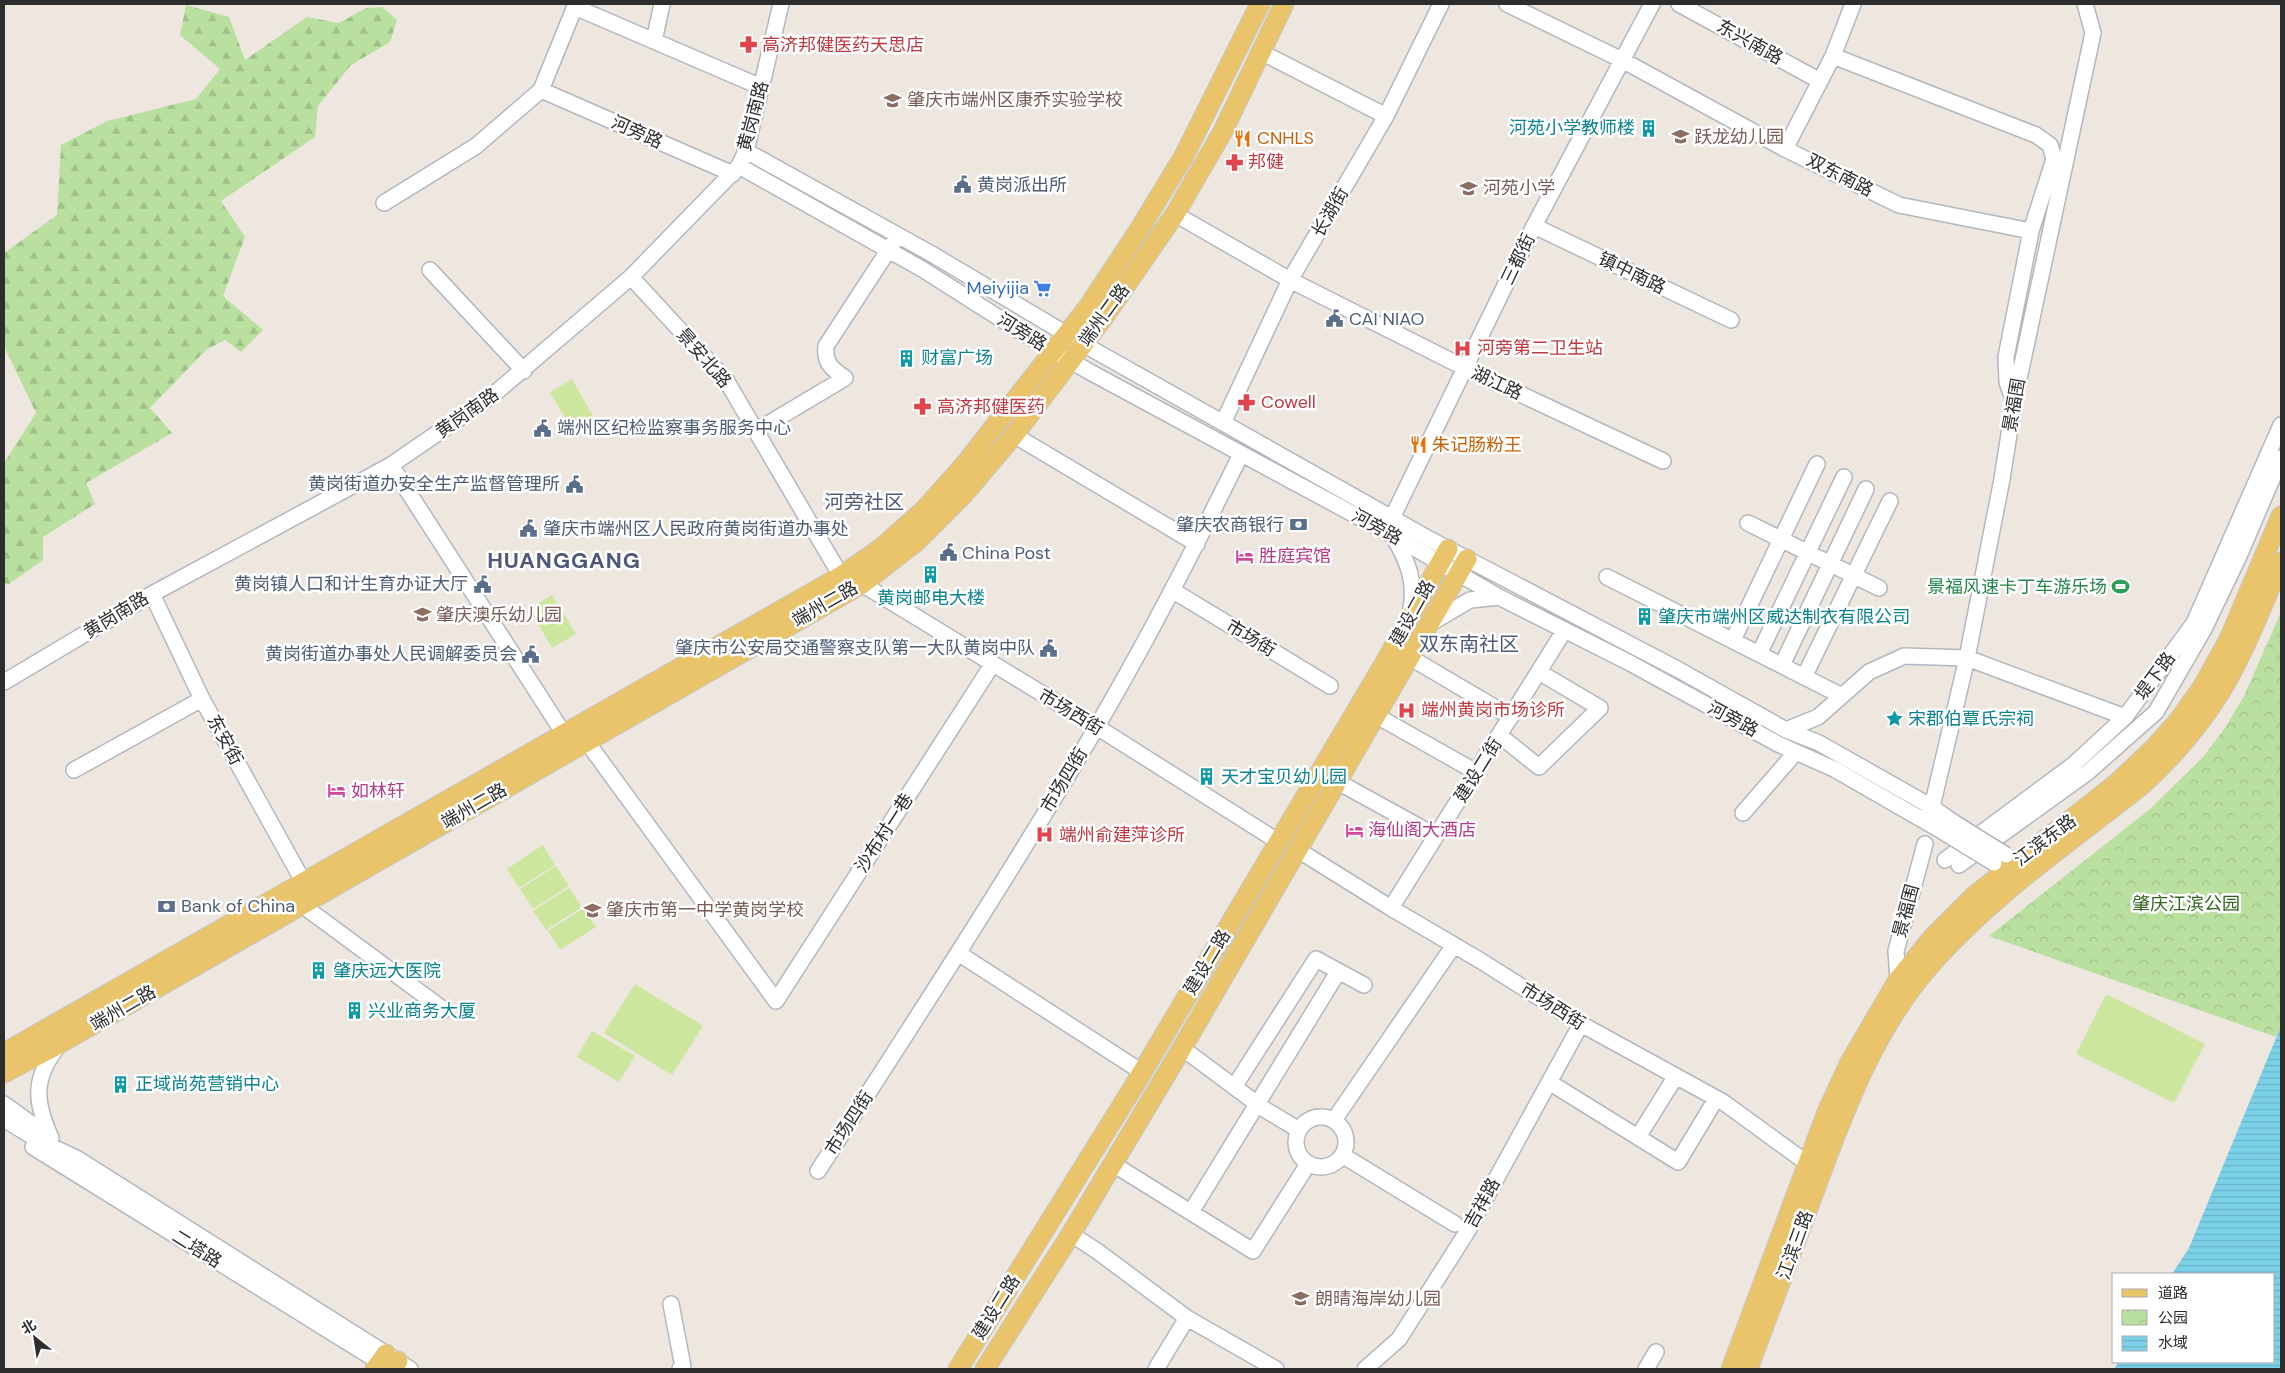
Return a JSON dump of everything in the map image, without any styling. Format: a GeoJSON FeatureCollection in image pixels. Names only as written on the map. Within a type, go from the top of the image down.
{"type":"FeatureCollection","features":[{"type":"Feature","properties":{"kind":"main road","name":"端州二路"},"geometry":{"type":"LineString","coordinates":[[4,1073],[59,1044],[155,979],[304,883],[841,576],[880,549],[925,509],[965,464],[1088,307],[1139,230],[1184,156],[1260,4]]}},
{"type":"Feature","properties":{"kind":"main road","name":"端州二路"},"geometry":{"type":"LineString","coordinates":[[4,1052],[13,1045],[155,979],[302,905],[862,584],[916,542],[964,494],[1014,434],[1104,317],[1175,214],[1223,131],[1284,4]]}},
{"type":"Feature","properties":{"kind":"main road"},"geometry":{"type":"LineString","coordinates":[[1088,307],[1104,317]]}},
{"type":"Feature","properties":{"kind":"main road"},"geometry":{"type":"LineString","coordinates":[[1017,396],[1033,408]]}},
{"type":"Feature","properties":{"kind":"main road","name":"江滨东路"},"geometry":{"type":"LineString","coordinates":[[1807,1163],[1850,1062],[1898,980],[1933,937],[1974,896],[2111,788],[2153,749],[2179,720],[2204,686],[2229,639],[2281,516]]}},
{"type":"Feature","properties":{"kind":"main road","name":"建设二路"},"geometry":{"type":"LineString","coordinates":[[958,1369],[1142,1072],[1384,664],[1444,556]]}},
{"type":"Feature","properties":{"kind":"main road","name":"江滨东路"},"geometry":{"type":"LineString","coordinates":[[1841,1120],[1865,1065],[1895,1012],[1932,962],[1986,908],[2012,867],[2142,785],[2163,766],[2187,738],[2236,665],[2281,562]]}},
{"type":"Feature","properties":{"kind":"main road","name":"建设二路"},"geometry":{"type":"LineString","coordinates":[[985,1369],[1113,1164],[1431,624],[1463,566]]}},
{"type":"Feature","properties":{"kind":"main road"},"geometry":{"type":"LineString","coordinates":[[1384,664],[1401,674]]}},
{"type":"Feature","properties":{"kind":"main road","name":"江滨三路"},"geometry":{"type":"LineString","coordinates":[[1748,1369],[1841,1120]]}},
{"type":"Feature","properties":{"kind":"main road","name":"江滨三路"},"geometry":{"type":"LineString","coordinates":[[1731,1369],[1807,1163]]}},
{"type":"Feature","properties":{"kind":"street"},"geometry":{"type":"LineString","coordinates":[[654,41],[662,4]]}},
{"type":"Feature","properties":{"kind":"street","name":"黄岗南路"},"geometry":{"type":"LineString","coordinates":[[4,682],[152,594],[390,465],[493,395],[524,371],[631,277],[736,170],[746,152],[781,4]]}},
{"type":"Feature","properties":{"kind":"street","name":"长湖街"},"geometry":{"type":"LineString","coordinates":[[1223,423],[1290,280],[1386,116],[1441,4]]}},
{"type":"Feature","properties":{"kind":"street","name":"双东南路"},"geometry":{"type":"LineString","coordinates":[[1507,4],[1622,60],[1785,149],[1899,205],[2031,231]]}},
{"type":"Feature","properties":{"kind":"street","name":"三都街"},"geometry":{"type":"LineString","coordinates":[[1392,518],[1534,226],[1652,4]]}},
{"type":"Feature","properties":{"kind":"street","name":"东兴南路"},"geometry":{"type":"LineString","coordinates":[[1679,4],[1820,81]]}},
{"type":"Feature","properties":{"kind":"street"},"geometry":{"type":"LineString","coordinates":[[1785,149],[1833,56],[1853,4]]}},
{"type":"Feature","properties":{"kind":"street","name":"景福围"},"geometry":{"type":"LineString","coordinates":[[1928,814],[1967,658],[2002,479],[2014,402],[2093,33],[2085,4]]}},
{"type":"Feature","properties":{"kind":"street"},"geometry":{"type":"LineString","coordinates":[[384,203],[476,146],[541,90],[576,5],[761,87]]}},
{"type":"Feature","properties":{"kind":"street"},"geometry":{"type":"LineString","coordinates":[[1260,52],[1386,116]]}},
{"type":"Feature","properties":{"kind":"street"},"geometry":{"type":"LineString","coordinates":[[1833,56],[2036,135],[2050,145],[2054,159],[2031,231],[2006,357],[2007,382],[2014,402]]}},
{"type":"Feature","properties":{"kind":"street","name":"河旁路"},"geometry":{"type":"LineString","coordinates":[[541,90],[736,170],[889,250],[1070,361],[1392,535],[1444,556],[1678,670],[1786,730],[1819,743],[2012,867]]}},
{"type":"Feature","properties":{"kind":"street","name":"河旁路"},"geometry":{"type":"LineString","coordinates":[[746,152],[898,236],[1083,344],[1392,518],[1444,556]]}},
{"type":"Feature","properties":{"kind":"street","name":"湖江路"},"geometry":{"type":"LineString","coordinates":[[1175,214],[1290,280],[1465,368],[1663,461]]}},
{"type":"Feature","properties":{"kind":"street","name":"镇中南路"},"geometry":{"type":"LineString","coordinates":[[1534,226],[1730,320]]}},
{"type":"Feature","properties":{"kind":"street"},"geometry":{"type":"LineString","coordinates":[[756,431],[845,378],[830,368],[826,362],[826,346],[898,236]]}},
{"type":"Feature","properties":{"kind":"street"},"geometry":{"type":"LineString","coordinates":[[430,270],[524,371]]}},
{"type":"Feature","properties":{"kind":"street","name":"景安北路"},"geometry":{"type":"LineString","coordinates":[[631,277],[726,380],[841,576]]}},
{"type":"Feature","properties":{"kind":"street","name":"堤下路"},"geometry":{"type":"LineString","coordinates":[[2281,425],[2194,623],[2126,717],[2073,765],[1952,863],[2087,773],[2156,712],[2204,630],[2226,551],[2281,458]]}},
{"type":"Feature","properties":{"kind":"street"},"geometry":{"type":"LineString","coordinates":[[1014,434],[1197,544]]}},
{"type":"Feature","properties":{"kind":"street","name":"市场四街"},"geometry":{"type":"LineString","coordinates":[[818,1171],[958,953],[1097,727],[1197,544],[1241,454]]}},
{"type":"Feature","properties":{"kind":"street"},"geometry":{"type":"LineString","coordinates":[[1733,640],[1817,464]]}},
{"type":"Feature","properties":{"kind":"street"},"geometry":{"type":"LineString","coordinates":[[390,465],[564,734]]}},
{"type":"Feature","properties":{"kind":"street"},"geometry":{"type":"LineString","coordinates":[[1759,654],[1844,477]]}},
{"type":"Feature","properties":{"kind":"street"},"geometry":{"type":"LineString","coordinates":[[1782,665],[1866,489]]}},
{"type":"Feature","properties":{"kind":"street"},"geometry":{"type":"LineString","coordinates":[[1804,676],[1890,500]]}},
{"type":"Feature","properties":{"kind":"street"},"geometry":{"type":"LineString","coordinates":[[1748,523],[1878,588]]}},
{"type":"Feature","properties":{"kind":"street"},"geometry":{"type":"LineString","coordinates":[[1392,535],[1404,555],[1410,570],[1414,598],[1409,616]]}},
{"type":"Feature","properties":{"kind":"street","name":"河旁路"},"geometry":{"type":"LineString","coordinates":[[1463,566],[1499,597],[1796,752],[1928,814]]}},
{"type":"Feature","properties":{"kind":"street"},"geometry":{"type":"LineString","coordinates":[[1607,576],[1840,695]]}},
{"type":"Feature","properties":{"kind":"street","name":"市场西街"},"geometry":{"type":"LineString","coordinates":[[862,584],[992,665],[1097,727],[1279,842]]}},
{"type":"Feature","properties":{"kind":"street","name":"市场街"},"geometry":{"type":"LineString","coordinates":[[1172,590],[1330,686]]}},
{"type":"Feature","properties":{"kind":"street","name":"东安街"},"geometry":{"type":"LineString","coordinates":[[152,594],[202,699],[304,883]]}},
{"type":"Feature","properties":{"kind":"street"},"geometry":{"type":"LineString","coordinates":[[1431,624],[1470,600],[1499,597]]}},
{"type":"Feature","properties":{"kind":"street","name":"建设二街"},"geometry":{"type":"LineString","coordinates":[[1391,908],[1564,631]]}},
{"type":"Feature","properties":{"kind":"street"},"geometry":{"type":"LineString","coordinates":[[1786,730],[1818,717],[1840,695],[1869,672],[1904,656],[1967,658],[2126,717]]}},
{"type":"Feature","properties":{"kind":"street"},"geometry":{"type":"LineString","coordinates":[[1411,658],[1511,717]]}},
{"type":"Feature","properties":{"kind":"street","name":"沙布村一巷"},"geometry":{"type":"LineString","coordinates":[[586,742],[776,1001],[992,665]]}},
{"type":"Feature","properties":{"kind":"street"},"geometry":{"type":"LineString","coordinates":[[1499,735],[1539,767],[1600,708],[1538,672]]}},
{"type":"Feature","properties":{"kind":"street"},"geometry":{"type":"LineString","coordinates":[[74,770],[202,699]]}},
{"type":"Feature","properties":{"kind":"street"},"geometry":{"type":"LineString","coordinates":[[1377,716],[1476,772]]}},
{"type":"Feature","properties":{"kind":"street"},"geometry":{"type":"LineString","coordinates":[[1818,717],[1816,726],[1819,743]]}},
{"type":"Feature","properties":{"kind":"street"},"geometry":{"type":"LineString","coordinates":[[1743,813],[1796,752]]}},
{"type":"Feature","properties":{"kind":"street"},"geometry":{"type":"LineString","coordinates":[[1338,782],[1436,836]]}},
{"type":"Feature","properties":{"kind":"street","name":"景福围"},"geometry":{"type":"LineString","coordinates":[[1898,980],[1896,950],[1924,844]]}},
{"type":"Feature","properties":{"kind":"street","name":"市场西街"},"geometry":{"type":"LineString","coordinates":[[1298,850],[1581,1024],[1716,1099],[1807,1163]]}},
{"type":"Feature","properties":{"kind":"street"},"geometry":{"type":"LineString","coordinates":[[302,905],[444,1010]]}},
{"type":"Feature","properties":{"kind":"street"},"geometry":{"type":"LineString","coordinates":[[1334,1120],[1454,945]]}},
{"type":"Feature","properties":{"kind":"street"},"geometry":{"type":"LineString","coordinates":[[958,953],[1142,1072]]}},
{"type":"Feature","properties":{"kind":"street"},"geometry":{"type":"LineString","coordinates":[[1234,1087],[1316,959],[1364,985]]}},
{"type":"Feature","properties":{"kind":"street"},"geometry":{"type":"LineString","coordinates":[[1192,1212],[1338,972]]}},
{"type":"Feature","properties":{"kind":"street","name":"吉祥路"},"geometry":{"type":"LineString","coordinates":[[1365,1369],[1398,1339],[1467,1232],[1581,1024]]}},
{"type":"Feature","properties":{"kind":"street"},"geometry":{"type":"LineString","coordinates":[[51,1138],[42,1118],[38,1094],[46,1062],[59,1044]]}},
{"type":"Feature","properties":{"kind":"street"},"geometry":{"type":"LineString","coordinates":[[1182,1048],[1257,1104],[1299,1130]]}},
{"type":"Feature","properties":{"kind":"street"},"geometry":{"type":"LineString","coordinates":[[1638,1137],[1676,1076]]}},
{"type":"Feature","properties":{"kind":"street"},"geometry":{"type":"LineString","coordinates":[[1549,1082],[1678,1162],[1716,1099]]}},
{"type":"Feature","properties":{"kind":"street","name":"二塔路"},"geometry":{"type":"LineString","coordinates":[[4,1104],[78,1160],[390,1365]]}},
{"type":"Feature","properties":{"kind":"street"},"geometry":{"type":"LineString","coordinates":[[1318,1117],[1334,1120],[1340,1125],[1346,1140],[1342,1155],[1329,1166],[1320,1168],[1308,1164],[1299,1155],[1296,1147],[1299,1130],[1304,1124],[1318,1117]]}},
{"type":"Feature","properties":{"kind":"street","name":"二塔路"},"geometry":{"type":"LineString","coordinates":[[4,1119],[38,1140],[78,1160]]}},
{"type":"Feature","properties":{"kind":"street","name":"二塔路"},"geometry":{"type":"LineString","coordinates":[[4,1129],[390,1365]]}},
{"type":"Feature","properties":{"kind":"street"},"geometry":{"type":"LineString","coordinates":[[1342,1155],[1455,1224]]}},
{"type":"Feature","properties":{"kind":"street"},"geometry":{"type":"LineString","coordinates":[[1113,1164],[1253,1252],[1308,1164]]}},
{"type":"Feature","properties":{"kind":"street"},"geometry":{"type":"LineString","coordinates":[[1071,1234],[1188,1318],[1276,1369]]}},
{"type":"Feature","properties":{"kind":"street"},"geometry":{"type":"LineString","coordinates":[[671,1304],[683,1367],[680,1369]]}},
{"type":"Feature","properties":{"kind":"street"},"geometry":{"type":"LineString","coordinates":[[1156,1369],[1188,1318]]}},
{"type":"Feature","properties":{"kind":"street"},"geometry":{"type":"LineString","coordinates":[[1646,1369],[1656,1352]]}},
{"type":"Feature","properties":{"kind":"green space"},"geometry":{"type":"Polygon","coordinates":[[[186,5],[229,17],[245,60],[307,17],[339,23],[366,8],[382,7],[397,20],[390,42],[351,65],[318,106],[315,137],[221,201],[245,237],[223,296],[263,330],[241,352],[225,340],[206,350],[150,408],[172,433],[86,483],[95,504],[43,537],[43,560],[9,584],[4,583],[4,463],[36,413],[4,346],[4,253],[57,215],[61,145],[107,121],[196,99],[220,69],[180,35],[186,5]]]}},
{"type":"Feature","properties":{"kind":"green space"},"geometry":{"type":"Polygon","coordinates":[[[572,379],[594,418],[572,430],[550,392],[572,379]]]}},
{"type":"Feature","properties":{"kind":"green space"},"geometry":{"type":"Polygon","coordinates":[[[552,595],[576,634],[552,648],[529,609],[552,595]]]}},
{"type":"Feature","properties":{"kind":"green space","name":"肇庆江滨公园"},"geometry":{"type":"Polygon","coordinates":[[[2281,612],[2281,1026],[2276,1037],[1989,936],[2150,809],[2203,757],[2225,728],[2244,696],[2281,612]]]}},
{"type":"Feature","properties":{"kind":"green space"},"geometry":{"type":"Polygon","coordinates":[[[543,845],[555,865],[519,888],[507,869],[543,845]]]}},
{"type":"Feature","properties":{"kind":"green space"},"geometry":{"type":"Polygon","coordinates":[[[556,866],[569,886],[533,909],[520,889],[556,866]]]}},
{"type":"Feature","properties":{"kind":"green space"},"geometry":{"type":"Polygon","coordinates":[[[569,888],[582,907],[546,930],[533,911],[569,888]]]}},
{"type":"Feature","properties":{"kind":"green space"},"geometry":{"type":"Polygon","coordinates":[[[584,908],[596,927],[560,950],[548,931],[584,908]]]}},
{"type":"Feature","properties":{"kind":"green space"},"geometry":{"type":"Polygon","coordinates":[[[635,984],[703,1026],[672,1075],[604,1033],[635,984]]]}},
{"type":"Feature","properties":{"kind":"green space"},"geometry":{"type":"Polygon","coordinates":[[[2106,994],[2205,1044],[2174,1103],[2076,1054],[2106,994]]]}},
{"type":"Feature","properties":{"kind":"green space"},"geometry":{"type":"Polygon","coordinates":[[[592,1031],[635,1056],[619,1082],[577,1057],[592,1031]]]}},
{"type":"Feature","properties":{"kind":"water"},"geometry":{"type":"Polygon","coordinates":[[[2281,1026],[2281,1369],[2114,1369],[2118,1363],[2275,1363],[2275,1273],[2173,1273],[2189,1248],[2281,1026]]]}},
{"type":"Feature","properties":{"kind":"place","name":"高济邦健医药天思店"},"geometry":{"type":"Point","coordinates":[748,45]}},
{"type":"Feature","properties":{"kind":"place","name":"肇庆市端州区康乔实验学校"},"geometry":{"type":"Point","coordinates":[893,100]}},
{"type":"Feature","properties":{"kind":"place","name":"河苑小学教师楼"},"geometry":{"type":"Point","coordinates":[1649,128]}},
{"type":"Feature","properties":{"kind":"place","name":"跃龙幼儿园"},"geometry":{"type":"Point","coordinates":[1680,137]}},
{"type":"Feature","properties":{"kind":"place","name":"CNHLS"},"geometry":{"type":"Point","coordinates":[1243,138]}},
{"type":"Feature","properties":{"kind":"place","name":"邦健"},"geometry":{"type":"Point","coordinates":[1234,162]}},
{"type":"Feature","properties":{"kind":"place","name":"黄岗派出所"},"geometry":{"type":"Point","coordinates":[963,185]}},
{"type":"Feature","properties":{"kind":"place","name":"河苑小学"},"geometry":{"type":"Point","coordinates":[1469,188]}},
{"type":"Feature","properties":{"kind":"place","name":"Meiyijia"},"geometry":{"type":"Point","coordinates":[1043,288]}},
{"type":"Feature","properties":{"kind":"place","name":"CAI NIAO"},"geometry":{"type":"Point","coordinates":[1335,319]}},
{"type":"Feature","properties":{"kind":"place","name":"河旁第二卫生站"},"geometry":{"type":"Point","coordinates":[1463,348]}},
{"type":"Feature","properties":{"kind":"place","name":"财富广场"},"geometry":{"type":"Point","coordinates":[907,358]}},
{"type":"Feature","properties":{"kind":"place","name":"Cowell"},"geometry":{"type":"Point","coordinates":[1247,402]}},
{"type":"Feature","properties":{"kind":"place","name":"高济邦健医药"},"geometry":{"type":"Point","coordinates":[923,407]}},
{"type":"Feature","properties":{"kind":"place","name":"端州区纪检监察事务服务中心"},"geometry":{"type":"Point","coordinates":[543,428]}},
{"type":"Feature","properties":{"kind":"place","name":"朱记肠粉王"},"geometry":{"type":"Point","coordinates":[1418,445]}},
{"type":"Feature","properties":{"kind":"place","name":"黄岗街道办安全生产监督管理所"},"geometry":{"type":"Point","coordinates":[574,484]}},
{"type":"Feature","properties":{"kind":"place","name":"肇庆农商银行"},"geometry":{"type":"Point","coordinates":[1298,525]}},
{"type":"Feature","properties":{"kind":"place","name":"肇庆市端州区人民政府黄岗街道办事处"},"geometry":{"type":"Point","coordinates":[529,529]}},
{"type":"Feature","properties":{"kind":"place","name":"China Post"},"geometry":{"type":"Point","coordinates":[948,553]}},
{"type":"Feature","properties":{"kind":"place","name":"胜庭宾馆"},"geometry":{"type":"Point","coordinates":[1245,556]}},
{"type":"Feature","properties":{"kind":"place","name":"黄岗邮电大楼"},"geometry":{"type":"Point","coordinates":[931,575]}},
{"type":"Feature","properties":{"kind":"place","name":"黄岗镇人口和计生育办证大厅"},"geometry":{"type":"Point","coordinates":[482,584]}},
{"type":"Feature","properties":{"kind":"place","name":"景福风速卡丁车游乐场"},"geometry":{"type":"Point","coordinates":[2121,587]}},
{"type":"Feature","properties":{"kind":"place","name":"肇庆澳乐幼儿园"},"geometry":{"type":"Point","coordinates":[422,615]}},
{"type":"Feature","properties":{"kind":"place","name":"肇庆市端州区威达制衣有限公司"},"geometry":{"type":"Point","coordinates":[1644,617]}},
{"type":"Feature","properties":{"kind":"place","name":"肇庆市公安局交通警察支队第一大队黄岗中队"},"geometry":{"type":"Point","coordinates":[1049,648]}},
{"type":"Feature","properties":{"kind":"place","name":"黄岗街道办事处人民调解委员会"},"geometry":{"type":"Point","coordinates":[531,654]}},
{"type":"Feature","properties":{"kind":"place","name":"端州黄岗市场诊所"},"geometry":{"type":"Point","coordinates":[1407,710]}},
{"type":"Feature","properties":{"kind":"place","name":"宋郡伯覃氏宗祠"},"geometry":{"type":"Point","coordinates":[1894,719]}},
{"type":"Feature","properties":{"kind":"place","name":"天才宝贝幼儿园"},"geometry":{"type":"Point","coordinates":[1207,777]}},
{"type":"Feature","properties":{"kind":"place","name":"如林轩"},"geometry":{"type":"Point","coordinates":[337,791]}},
{"type":"Feature","properties":{"kind":"place","name":"海仙阁大酒店"},"geometry":{"type":"Point","coordinates":[1354,830]}},
{"type":"Feature","properties":{"kind":"place","name":"端州俞建萍诊所"},"geometry":{"type":"Point","coordinates":[1045,835]}},
{"type":"Feature","properties":{"kind":"place","name":"Bank of China"},"geometry":{"type":"Point","coordinates":[167,906]}},
{"type":"Feature","properties":{"kind":"place","name":"肇庆市第一中学黄岗学校"},"geometry":{"type":"Point","coordinates":[592,910]}},
{"type":"Feature","properties":{"kind":"place","name":"肇庆远大医院"},"geometry":{"type":"Point","coordinates":[319,971]}},
{"type":"Feature","properties":{"kind":"place","name":"兴业商务大厦"},"geometry":{"type":"Point","coordinates":[354,1011]}},
{"type":"Feature","properties":{"kind":"place","name":"正域尚苑营销中心"},"geometry":{"type":"Point","coordinates":[121,1084]}},
{"type":"Feature","properties":{"kind":"place","name":"朗晴海岸幼儿园"},"geometry":{"type":"Point","coordinates":[1301,1299]}},
{"type":"Feature","properties":{"kind":"district","name":"河旁社区"},"geometry":{"type":"Point","coordinates":[864,502]}},
{"type":"Feature","properties":{"kind":"district","name":"HUANGGANG"},"geometry":{"type":"Point","coordinates":[564,560]}},
{"type":"Feature","properties":{"kind":"district","name":"双东南社区"},"geometry":{"type":"Point","coordinates":[1469,644]}}]}
